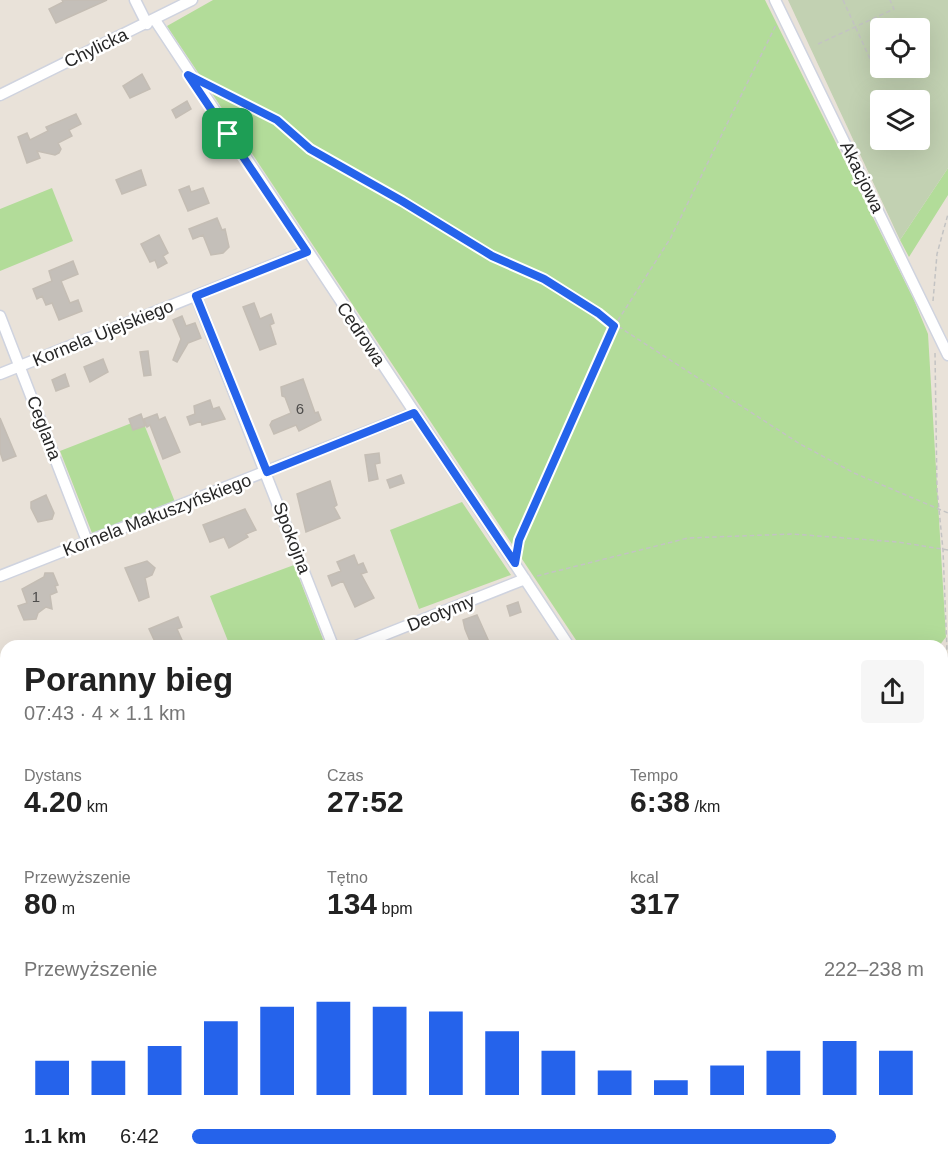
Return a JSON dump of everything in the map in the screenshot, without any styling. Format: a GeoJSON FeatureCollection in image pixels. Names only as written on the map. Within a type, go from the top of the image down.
{"type":"FeatureCollection","features":[{"type":"Feature","properties":{"kind":"street","name":"Cedrowa"},"geometry":{"type":"LineString","coordinates":[[135,0],[307,252],[565,640]]}},
{"type":"Feature","properties":{"kind":"street","name":"Chylicka"},"geometry":{"type":"LineString","coordinates":[[0,95],[192,0]]}},
{"type":"Feature","properties":{"kind":"street","name":"Akacjowa"},"geometry":{"type":"LineString","coordinates":[[776,0],[948,355]]}},
{"type":"Feature","properties":{"kind":"street","name":"Kornela Ujejskiego"},"geometry":{"type":"LineString","coordinates":[[0,374],[307,252]]}},
{"type":"Feature","properties":{"kind":"street","name":"Spokojna"},"geometry":{"type":"LineString","coordinates":[[196,296],[267,472],[331,640]]}},
{"type":"Feature","properties":{"kind":"street","name":"Ceglana"},"geometry":{"type":"LineString","coordinates":[[0,316],[87,541]]}},
{"type":"Feature","properties":{"kind":"street","name":"Kornela Makuszyńskiego"},"geometry":{"type":"LineString","coordinates":[[0,576],[414,413]]}},
{"type":"Feature","properties":{"kind":"street","name":"Deotymy"},"geometry":{"type":"LineString","coordinates":[[371,640],[525,579]]}},
{"type":"Feature","properties":{"kind":"path"},"geometry":{"type":"LineString","coordinates":[[843,0],[870,61]]}},
{"type":"Feature","properties":{"kind":"path"},"geometry":{"type":"LineString","coordinates":[[818,44],[894,9],[890,0]]}},
{"type":"Feature","properties":{"kind":"path"},"geometry":{"type":"LineString","coordinates":[[515,563],[519,540],[614,326],[670,239],[782,13]]}},
{"type":"Feature","properties":{"kind":"path"},"geometry":{"type":"LineString","coordinates":[[207,84],[277,120],[310,149],[492,256],[544,279],[800,444],[854,473],[948,513]]}},
{"type":"Feature","properties":{"kind":"path"},"geometry":{"type":"LineString","coordinates":[[933,308],[937,254],[948,214]]}},
{"type":"Feature","properties":{"kind":"path"},"geometry":{"type":"LineString","coordinates":[[935,351],[937,489],[943,550],[945,640]]}},
{"type":"Feature","properties":{"kind":"path"},"geometry":{"type":"LineString","coordinates":[[525,579],[688,538],[792,534],[898,542],[948,550]]}},
{"type":"Feature","properties":{"kind":"green space"},"geometry":{"type":"Polygon","coordinates":[[[213,0],[765,0],[914,300],[928,334],[946,637],[944,640],[576,640],[167,26],[213,0]]]}},
{"type":"Feature","properties":{"kind":"green space"},"geometry":{"type":"Polygon","coordinates":[[[788,0],[948,0],[948,168],[900,240],[788,0]]]}},
{"type":"Feature","properties":{"kind":"green space"},"geometry":{"type":"Polygon","coordinates":[[[948,168],[948,195],[909,257],[900,240],[948,168]]]}},
{"type":"Feature","properties":{"kind":"green space"},"geometry":{"type":"Polygon","coordinates":[[[52,188],[73,241],[0,271],[0,209],[52,188]]]}},
{"type":"Feature","properties":{"kind":"green space"},"geometry":{"type":"Polygon","coordinates":[[[142,419],[175,502],[92,533],[60,451],[142,419]]]}},
{"type":"Feature","properties":{"kind":"green space"},"geometry":{"type":"Polygon","coordinates":[[[462,502],[511,575],[419,609],[390,530],[462,502]]]}},
{"type":"Feature","properties":{"kind":"green space"},"geometry":{"type":"Polygon","coordinates":[[[294,565],[323,640],[228,640],[210,596],[294,565]]]}},
{"type":"Feature","properties":{"kind":"building"},"geometry":{"type":"Polygon","coordinates":[[[62,0],[107,0],[56,23],[49,9],[63,2],[62,0]]]}},
{"type":"Feature","properties":{"kind":"building"},"geometry":{"type":"Polygon","coordinates":[[[142,74],[150,89],[130,98],[123,86],[142,74]]]}},
{"type":"Feature","properties":{"kind":"building"},"geometry":{"type":"Polygon","coordinates":[[[187,101],[191,109],[176,118],[172,110],[187,101]]]}},
{"type":"Feature","properties":{"kind":"building"},"geometry":{"type":"Polygon","coordinates":[[[76,114],[81,124],[69,130],[72,136],[58,143],[61,149],[59,153],[55,155],[37,151],[40,158],[27,163],[18,137],[27,133],[30,140],[48,131],[46,127],[76,114]]]}},
{"type":"Feature","properties":{"kind":"building"},"geometry":{"type":"Polygon","coordinates":[[[141,170],[146,185],[122,194],[116,180],[141,170]]]}},
{"type":"Feature","properties":{"kind":"building"},"geometry":{"type":"Polygon","coordinates":[[[189,186],[191,192],[203,188],[209,203],[188,211],[179,190],[189,186]]]}},
{"type":"Feature","properties":{"kind":"building"},"geometry":{"type":"Polygon","coordinates":[[[217,218],[222,230],[225,229],[229,247],[223,253],[211,255],[203,235],[193,239],[189,229],[217,218]]]}},
{"type":"Feature","properties":{"kind":"building"},"geometry":{"type":"Polygon","coordinates":[[[159,235],[168,253],[163,256],[167,263],[158,268],[155,260],[150,262],[141,244],[159,235]]]}},
{"type":"Feature","properties":{"kind":"building"},"geometry":{"type":"Polygon","coordinates":[[[73,261],[78,274],[61,281],[70,303],[78,300],[82,311],[59,320],[52,303],[46,305],[42,296],[37,299],[33,289],[52,281],[49,271],[73,261]]]}},
{"type":"Feature","properties":{"kind":"building"},"geometry":{"type":"Polygon","coordinates":[[[254,303],[260,319],[271,314],[274,323],[270,325],[276,344],[260,350],[243,307],[254,303]]]}},
{"type":"Feature","properties":{"kind":"building"},"geometry":{"type":"Polygon","coordinates":[[[182,316],[186,326],[195,323],[201,338],[188,343],[177,362],[173,360],[181,339],[173,320],[182,316]]]}},
{"type":"Feature","properties":{"kind":"building"},"geometry":{"type":"Polygon","coordinates":[[[148,351],[151,375],[144,376],[140,352],[148,351]]]}},
{"type":"Feature","properties":{"kind":"building"},"geometry":{"type":"Polygon","coordinates":[[[103,359],[108,372],[90,382],[84,367],[103,359]]]}},
{"type":"Feature","properties":{"kind":"building"},"geometry":{"type":"Polygon","coordinates":[[[65,374],[69,386],[56,391],[52,380],[65,374]]]}},
{"type":"Feature","properties":{"kind":"building"},"geometry":{"type":"Polygon","coordinates":[[[303,379],[315,413],[318,412],[321,420],[299,431],[296,425],[274,434],[270,425],[272,421],[291,413],[285,397],[282,396],[281,387],[303,379]]]}},
{"type":"Feature","properties":{"kind":"building"},"geometry":{"type":"Polygon","coordinates":[[[210,400],[213,409],[219,407],[225,419],[202,425],[201,421],[190,425],[187,417],[195,414],[194,406],[210,400]]]}},
{"type":"Feature","properties":{"kind":"building"},"geometry":{"type":"Polygon","coordinates":[[[141,414],[145,426],[133,430],[129,419],[141,414]]]}},
{"type":"Feature","properties":{"kind":"building"},"geometry":{"type":"Polygon","coordinates":[[[157,414],[159,420],[165,417],[180,452],[163,459],[150,425],[147,427],[144,419],[157,414]]]}},
{"type":"Feature","properties":{"kind":"building"},"geometry":{"type":"Polygon","coordinates":[[[0,418],[16,456],[3,461],[0,452],[0,418]]]}},
{"type":"Feature","properties":{"kind":"building"},"geometry":{"type":"Polygon","coordinates":[[[379,453],[380,463],[375,464],[378,479],[369,481],[365,455],[379,453]]]}},
{"type":"Feature","properties":{"kind":"building"},"geometry":{"type":"Polygon","coordinates":[[[401,475],[404,483],[390,488],[387,480],[401,475]]]}},
{"type":"Feature","properties":{"kind":"building"},"geometry":{"type":"Polygon","coordinates":[[[330,481],[337,505],[334,507],[340,518],[306,532],[297,494],[330,481]]]}},
{"type":"Feature","properties":{"kind":"building"},"geometry":{"type":"Polygon","coordinates":[[[46,495],[54,513],[52,519],[38,522],[31,508],[31,502],[46,495]]]}},
{"type":"Feature","properties":{"kind":"building"},"geometry":{"type":"Polygon","coordinates":[[[245,509],[256,530],[246,534],[248,537],[229,548],[224,537],[210,542],[203,525],[245,509]]]}},
{"type":"Feature","properties":{"kind":"building"},"geometry":{"type":"Polygon","coordinates":[[[354,555],[358,565],[363,563],[367,572],[361,574],[374,598],[355,607],[343,581],[332,586],[328,576],[341,571],[337,562],[354,555]]]}},
{"type":"Feature","properties":{"kind":"building"},"geometry":{"type":"Polygon","coordinates":[[[147,561],[155,568],[152,575],[145,578],[149,597],[139,601],[125,568],[147,561]]]}},
{"type":"Feature","properties":{"kind":"building"},"geometry":{"type":"Polygon","coordinates":[[[45,573],[53,573],[58,585],[55,586],[57,592],[50,595],[52,609],[46,607],[38,613],[36,619],[24,620],[18,606],[27,603],[22,589],[44,577],[45,573]]]}},
{"type":"Feature","properties":{"kind":"building"},"geometry":{"type":"Polygon","coordinates":[[[518,602],[521,612],[510,616],[507,606],[518,602]]]}},
{"type":"Feature","properties":{"kind":"building"},"geometry":{"type":"Polygon","coordinates":[[[477,615],[488,640],[470,640],[463,620],[477,615]]]}},
{"type":"Feature","properties":{"kind":"building"},"geometry":{"type":"Polygon","coordinates":[[[178,617],[182,627],[177,629],[182,640],[154,640],[149,629],[178,617]]]}},
{"type":"Feature","properties":{"kind":"route"},"geometry":{"type":"LineString","coordinates":[[188,75],[277,120],[310,149],[492,256],[544,279],[598,313],[614,326],[519,540],[515,563],[414,413],[267,472],[196,296],[307,252],[228,134],[188,75]]}}]}
